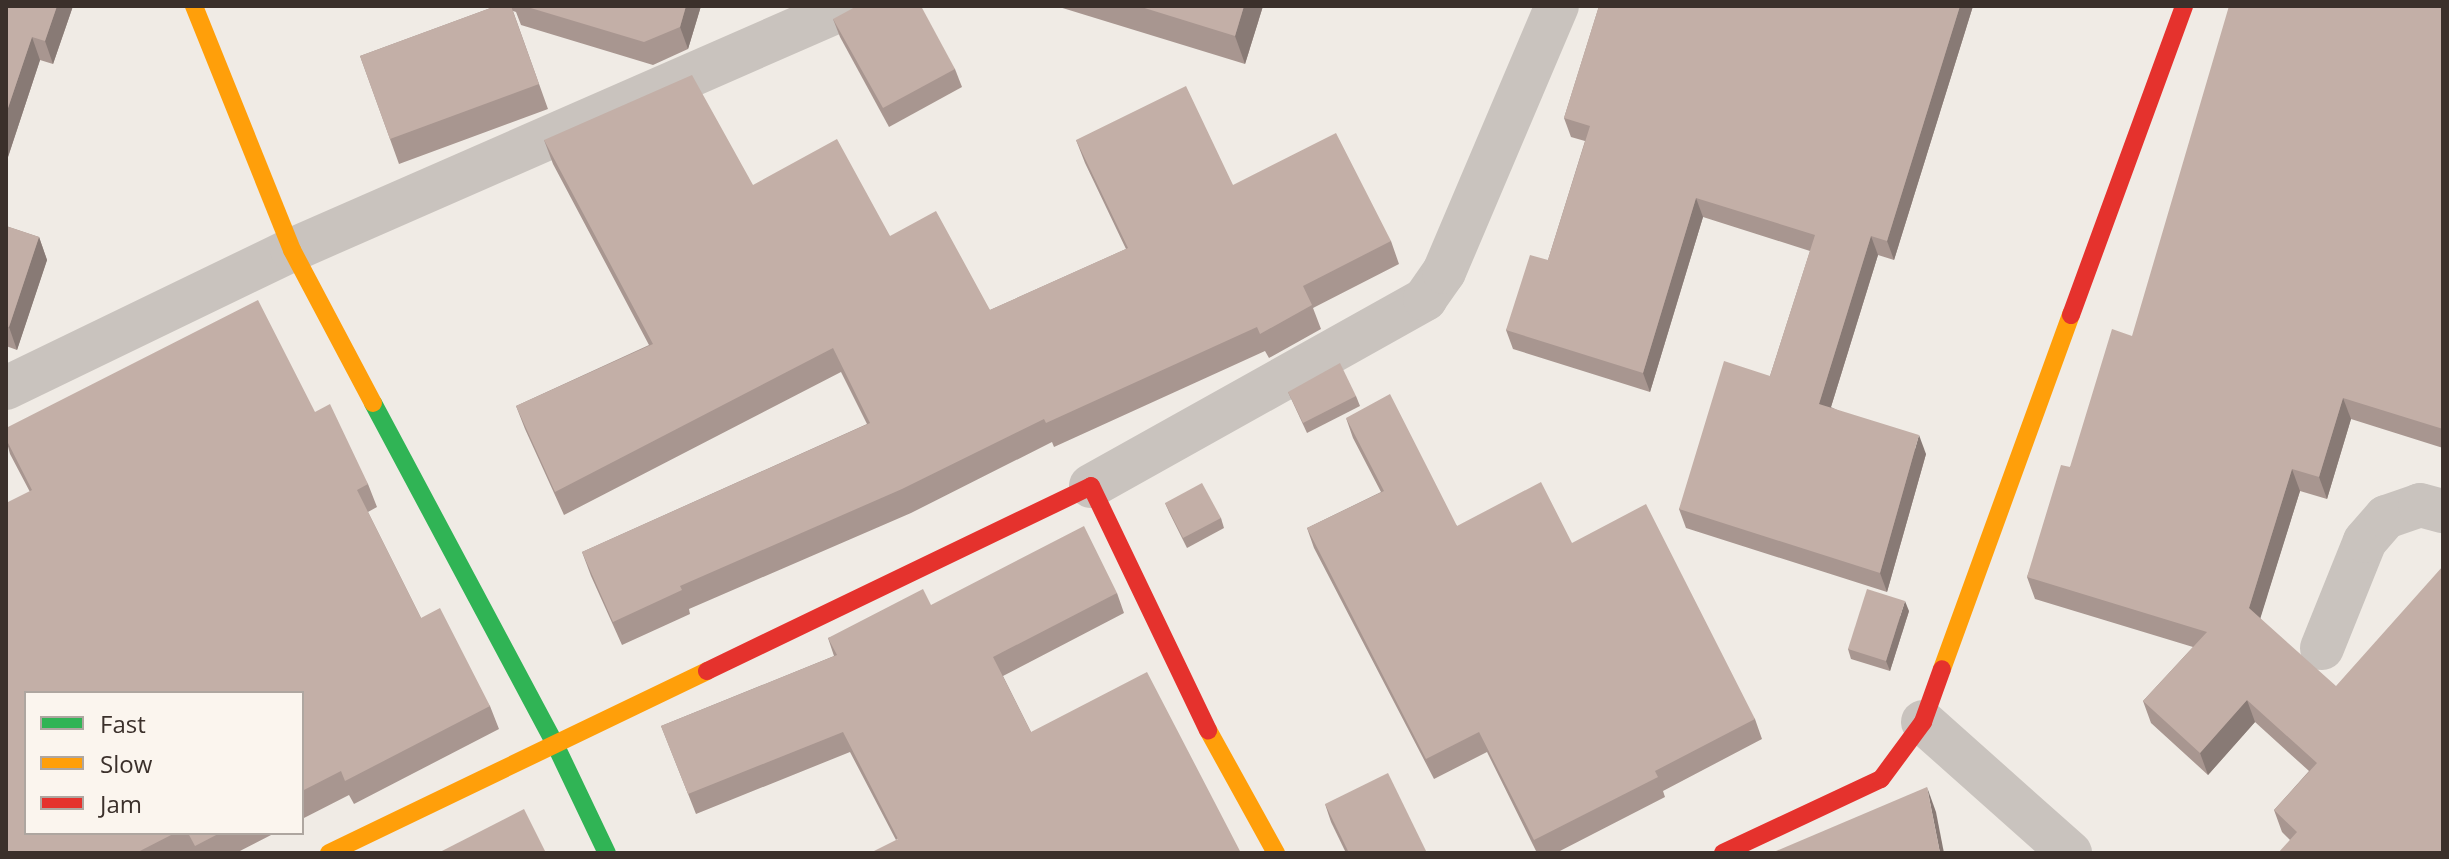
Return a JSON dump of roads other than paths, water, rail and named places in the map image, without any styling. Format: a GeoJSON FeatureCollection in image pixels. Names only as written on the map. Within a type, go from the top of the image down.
{"type":"FeatureCollection","features":[{"type":"Feature","properties":{"kind":"street"},"geometry":{"type":"LineString","coordinates":[[194,6],[292,250],[554,742],[607,853]]}},
{"type":"Feature","properties":{"kind":"street"},"geometry":{"type":"LineString","coordinates":[[6,388],[292,250],[849,6]]}},
{"type":"Feature","properties":{"kind":"street"},"geometry":{"type":"LineString","coordinates":[[329,853],[1091,486],[1425,299],[1444,272],[1557,6]]}},
{"type":"Feature","properties":{"kind":"street"},"geometry":{"type":"LineString","coordinates":[[1723,853],[1881,779],[1923,722],[2184,6]]}},
{"type":"Feature","properties":{"kind":"street"},"geometry":{"type":"LineString","coordinates":[[1091,486],[1210,734],[1276,853]]}},
{"type":"Feature","properties":{"kind":"street"},"geometry":{"type":"LineString","coordinates":[[2322,648],[2365,541],[2386,517],[2420,505],[2443,511]]}},
{"type":"Feature","properties":{"kind":"street"},"geometry":{"type":"LineString","coordinates":[[1923,722],[2070,853]]}}]}
